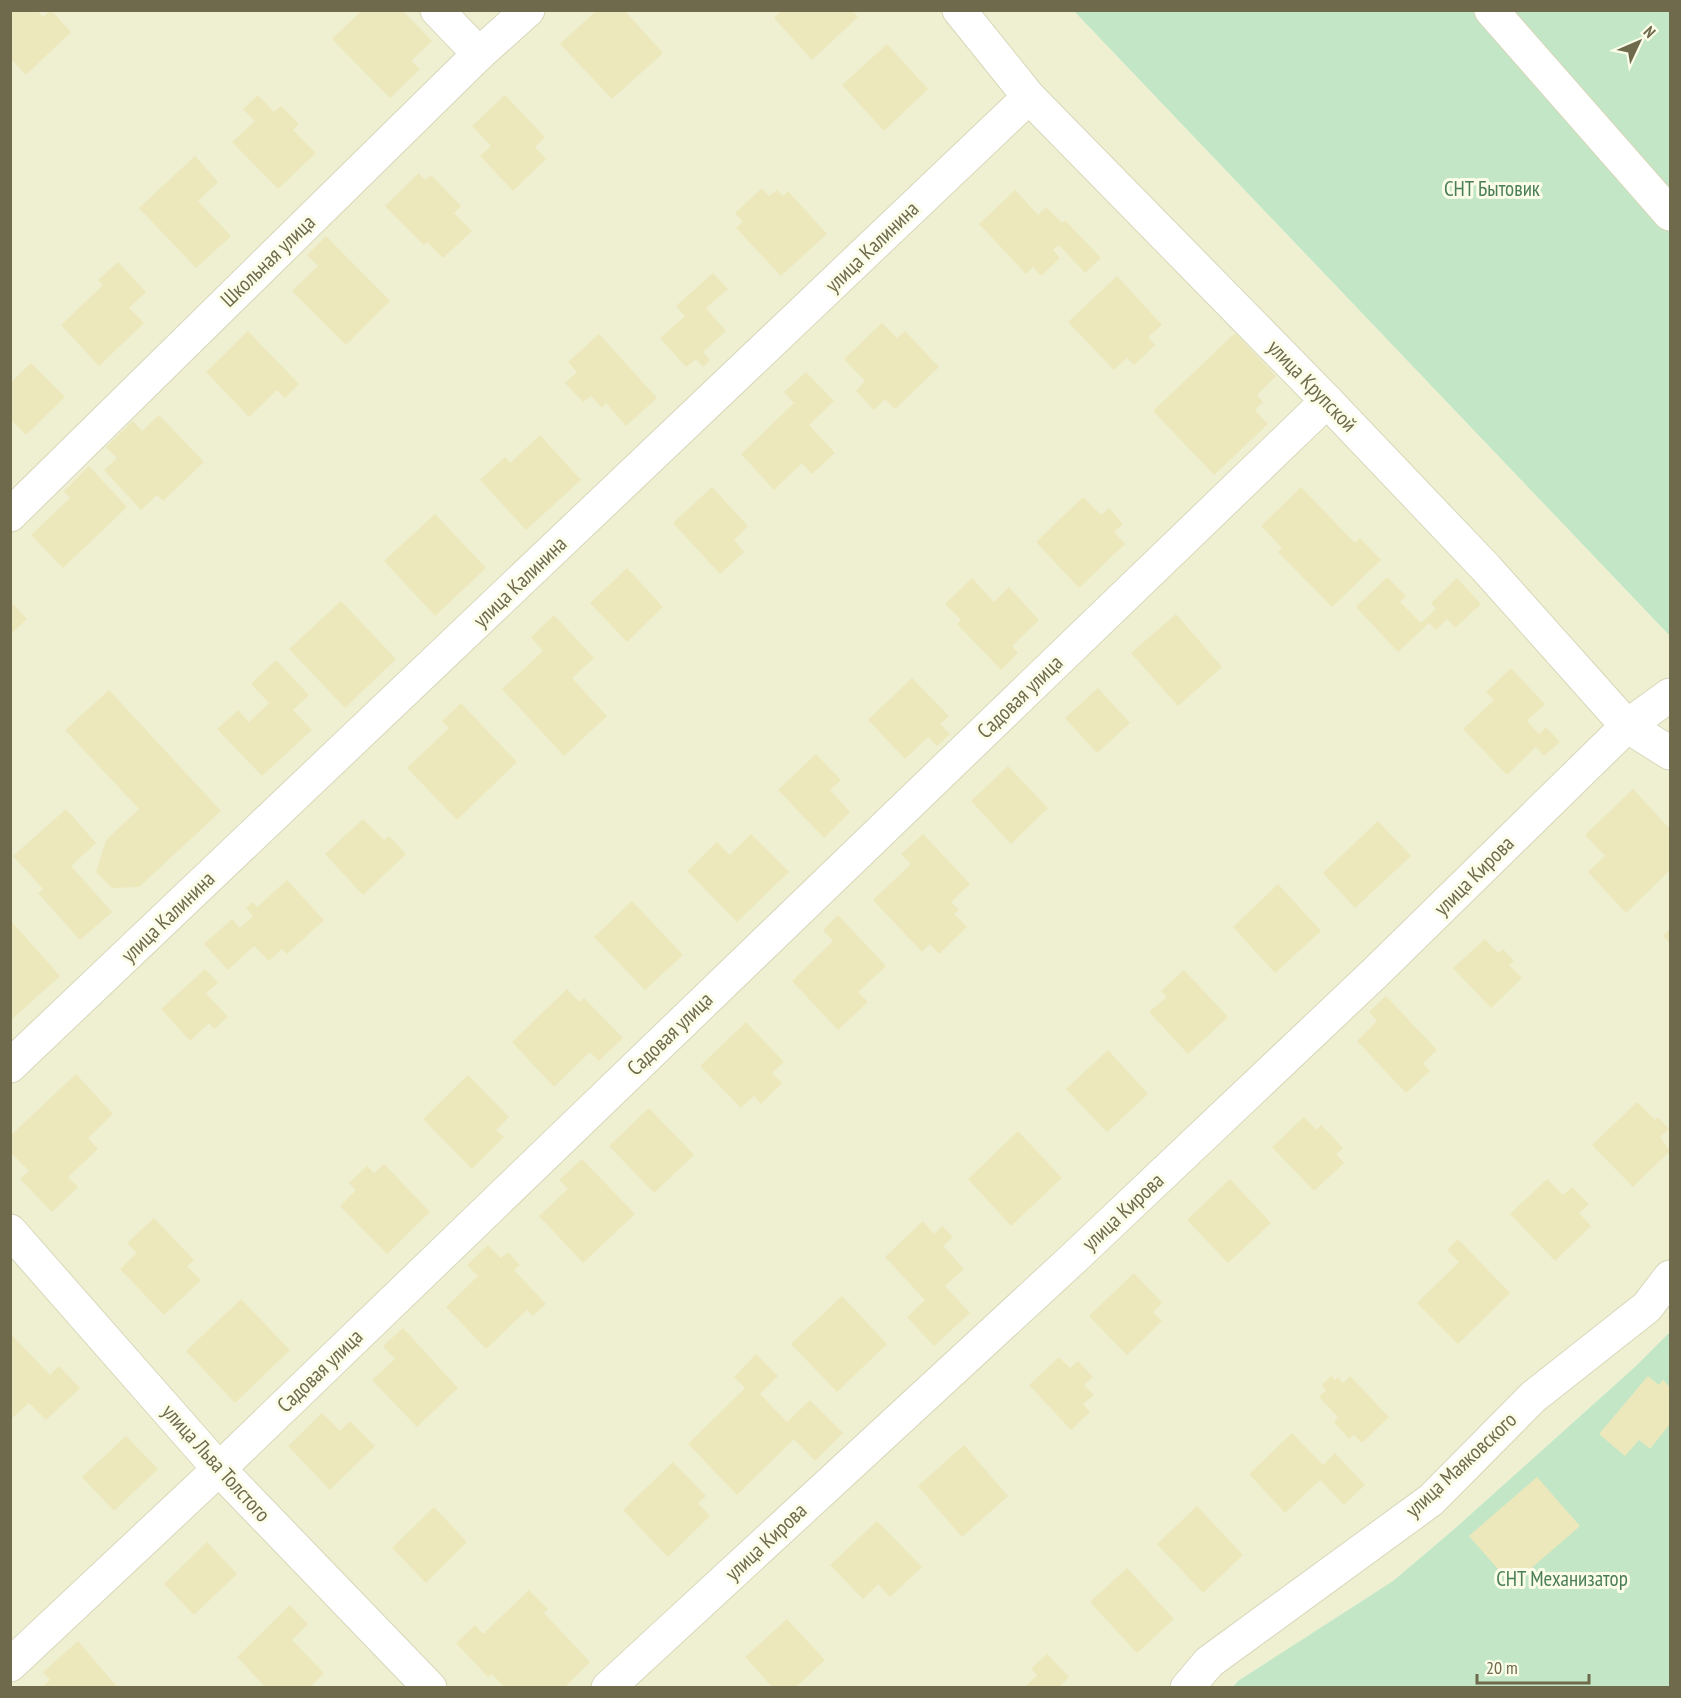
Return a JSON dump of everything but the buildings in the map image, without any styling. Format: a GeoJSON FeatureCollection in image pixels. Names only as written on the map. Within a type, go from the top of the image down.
{"type":"FeatureCollection","features":[{"type":"Feature","properties":{"kind":"street"},"geometry":{"type":"LineString","coordinates":[[437,10],[479,54]]}},
{"type":"Feature","properties":{"kind":"street","name":"Школьная улица"},"geometry":{"type":"LineString","coordinates":[[10,515],[479,54],[528,10]]}},
{"type":"Feature","properties":{"kind":"street","name":"улица Крупской"},"geometry":{"type":"LineString","coordinates":[[959,10],[1029,98],[1327,401],[1486,568],[1627,726],[1671,753]]}},
{"type":"Feature","properties":{"kind":"street"},"geometry":{"type":"LineString","coordinates":[[1491,10],[1671,214]]}},
{"type":"Feature","properties":{"kind":"street","name":"улица Калинина"},"geometry":{"type":"LineString","coordinates":[[10,1066],[1029,98]]}},
{"type":"Feature","properties":{"kind":"street","name":"Садовая улица"},"geometry":{"type":"LineString","coordinates":[[10,1665],[219,1469],[1327,401]]}},
{"type":"Feature","properties":{"kind":"street","name":"улица Кирова"},"geometry":{"type":"LineString","coordinates":[[608,1688],[1084,1248],[1376,972],[1627,726],[1671,695]]}},
{"type":"Feature","properties":{"kind":"street","name":"улица Льва Толстого"},"geometry":{"type":"LineString","coordinates":[[10,1231],[219,1469],[430,1688]]}},
{"type":"Feature","properties":{"kind":"street","name":"улица Маяковского"},"geometry":{"type":"LineString","coordinates":[[1187,1688],[1209,1662],[1431,1500],[1533,1397],[1647,1307],[1671,1277]]}},
{"type":"Feature","properties":{"kind":"shaded area"},"geometry":{"type":"Polygon","coordinates":[[[11,11],[1074,11],[1670,636],[1670,1332],[1636,1366],[1393,1581],[1232,1687],[11,1688],[11,11]]]}},
{"type":"Feature","properties":{"kind":"green space","name":"СНТ Бытовик"},"geometry":{"type":"Polygon","coordinates":[[[1074,11],[1670,11],[1670,636],[1074,11]]]}},
{"type":"Feature","properties":{"kind":"green space","name":"СНТ Механизатор"},"geometry":{"type":"Polygon","coordinates":[[[1670,1332],[1670,1687],[1232,1688],[1238,1681],[1393,1581],[1636,1366],[1670,1332]]]}}]}
